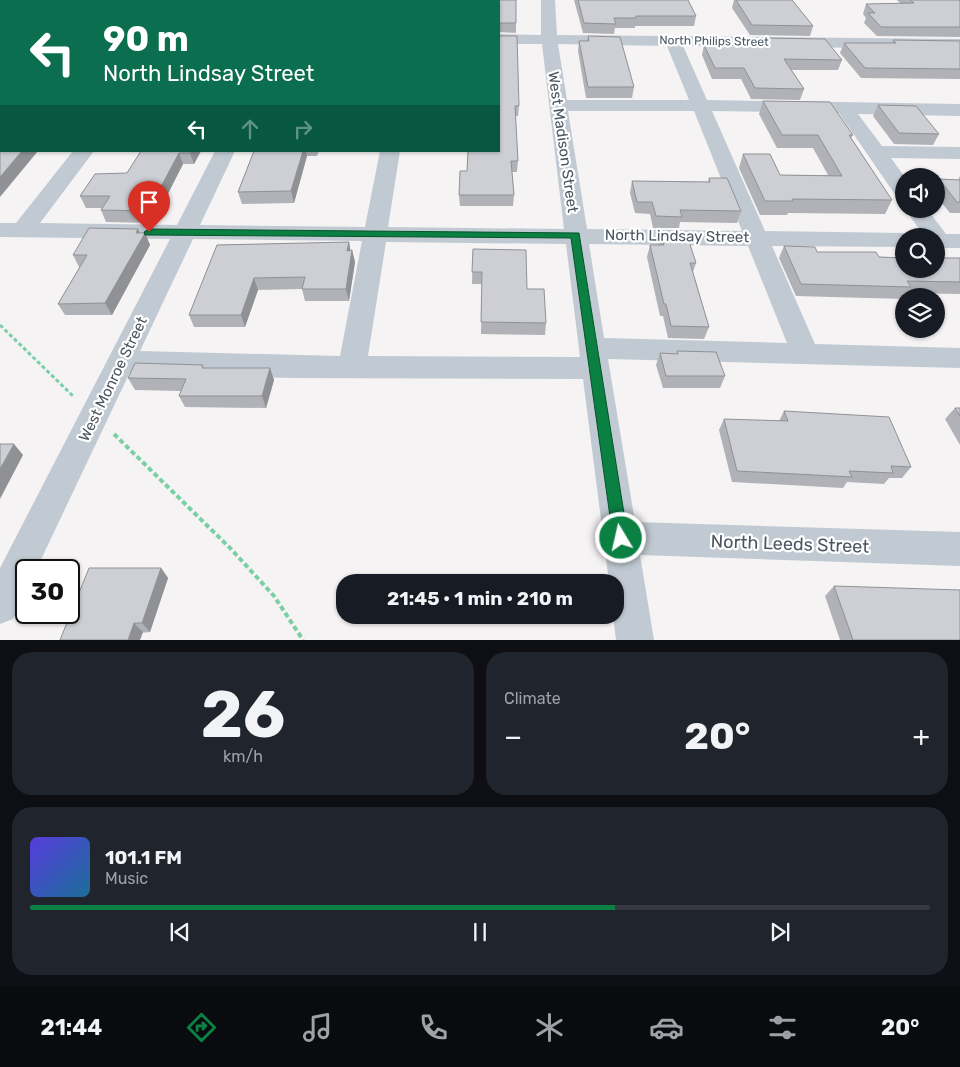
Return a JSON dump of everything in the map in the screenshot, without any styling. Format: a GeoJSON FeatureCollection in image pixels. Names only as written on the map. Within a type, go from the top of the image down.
{"type":"FeatureCollection","features":[{"type":"Feature","properties":{"kind":"street","name":"West Madison Street"},"geometry":{"type":"LineString","coordinates":[[548,0],[549,39],[558,106],[635,640]]}},
{"type":"Feature","properties":{"kind":"street","name":"North Philips Street"},"geometry":{"type":"LineString","coordinates":[[500,39],[960,44]]}},
{"type":"Feature","properties":{"kind":"street"},"geometry":{"type":"LineString","coordinates":[[673,40],[805,353]]}},
{"type":"Feature","properties":{"kind":"street"},"geometry":{"type":"LineString","coordinates":[[558,106],[960,110]]}},
{"type":"Feature","properties":{"kind":"street"},"geometry":{"type":"LineString","coordinates":[[844,109],[895,178]]}},
{"type":"Feature","properties":{"kind":"street"},"geometry":{"type":"LineString","coordinates":[[23,230],[83,152]]}},
{"type":"Feature","properties":{"kind":"street","name":"West Monroe Street"},"geometry":{"type":"LineString","coordinates":[[0,606],[11,560],[94,416],[224,152]]}},
{"type":"Feature","properties":{"kind":"street"},"geometry":{"type":"LineString","coordinates":[[352,366],[377,234],[390,152]]}},
{"type":"Feature","properties":{"kind":"street"},"geometry":{"type":"LineString","coordinates":[[876,152],[960,153]]}},
{"type":"Feature","properties":{"kind":"street"},"geometry":{"type":"LineString","coordinates":[[924,218],[932,228]]}},
{"type":"Feature","properties":{"kind":"street","name":"North Lindsay Street"},"geometry":{"type":"LineString","coordinates":[[0,230],[895,240]]}},
{"type":"Feature","properties":{"kind":"street"},"geometry":{"type":"LineString","coordinates":[[122,361],[352,366],[805,353],[960,358]]}},
{"type":"Feature","properties":{"kind":"street","name":"North Leeds Street"},"geometry":{"type":"LineString","coordinates":[[621,538],[960,549]]}},
{"type":"Feature","properties":{"kind":"path"},"geometry":{"type":"LineString","coordinates":[[0,325],[231,549],[274,596],[303,640]]}},
{"type":"Feature","properties":{"kind":"building"},"geometry":{"type":"Polygon","coordinates":[[[500,0],[516,0],[516,23],[500,23],[500,0]]]}},
{"type":"Feature","properties":{"kind":"building"},"geometry":{"type":"Polygon","coordinates":[[[578,0],[688,0],[696,16],[636,16],[636,18],[614,18],[616,24],[584,23],[578,0]]]}},
{"type":"Feature","properties":{"kind":"building"},"geometry":{"type":"Polygon","coordinates":[[[736,0],[792,0],[813,26],[752,25],[736,0]]]}},
{"type":"Feature","properties":{"kind":"building"},"geometry":{"type":"Polygon","coordinates":[[[911,0],[959,0],[960,27],[881,27],[868,13],[875,13],[866,4],[914,3],[911,0]]]}},
{"type":"Feature","properties":{"kind":"building"},"geometry":{"type":"Polygon","coordinates":[[[500,36],[517,36],[519,106],[515,106],[518,161],[511,161],[514,195],[459,195],[460,171],[467,171],[468,152],[500,152],[500,36]]]}},
{"type":"Feature","properties":{"kind":"building"},"geometry":{"type":"Polygon","coordinates":[[[588,36],[620,37],[634,87],[588,87],[579,41],[589,41],[588,36]]]}},
{"type":"Feature","properties":{"kind":"building"},"geometry":{"type":"Polygon","coordinates":[[[762,38],[825,39],[842,60],[784,59],[804,89],[755,88],[744,68],[715,68],[704,45],[766,45],[762,38]]]}},
{"type":"Feature","properties":{"kind":"building"},"geometry":{"type":"Polygon","coordinates":[[[893,40],[960,41],[960,69],[865,68],[844,43],[896,43],[893,40]]]}},
{"type":"Feature","properties":{"kind":"building"},"geometry":{"type":"Polygon","coordinates":[[[763,101],[830,102],[853,135],[849,135],[892,200],[792,199],[793,201],[765,201],[743,154],[770,154],[780,175],[842,176],[818,135],[782,135],[763,101]]]}},
{"type":"Feature","properties":{"kind":"building"},"geometry":{"type":"Polygon","coordinates":[[[878,105],[916,106],[939,134],[899,133],[878,105]]]}},
{"type":"Feature","properties":{"kind":"building"},"geometry":{"type":"Polygon","coordinates":[[[0,152],[21,152],[0,177],[0,152]]]}},
{"type":"Feature","properties":{"kind":"building"},"geometry":{"type":"Polygon","coordinates":[[[140,152],[190,152],[179,153],[148,211],[101,210],[110,196],[80,196],[95,174],[127,173],[140,152]]]}},
{"type":"Feature","properties":{"kind":"building"},"geometry":{"type":"Polygon","coordinates":[[[254,152],[303,152],[291,191],[238,192],[254,152]]]}},
{"type":"Feature","properties":{"kind":"building"},"geometry":{"type":"Polygon","coordinates":[[[709,178],[727,178],[741,211],[680,210],[682,217],[656,216],[652,202],[637,202],[632,181],[710,182],[709,178]]]}},
{"type":"Feature","properties":{"kind":"building"},"geometry":{"type":"Polygon","coordinates":[[[945,179],[960,180],[960,202],[957,202],[945,187],[945,179]]]}},
{"type":"Feature","properties":{"kind":"building"},"geometry":{"type":"Polygon","coordinates":[[[89,228],[138,229],[136,233],[145,233],[105,303],[58,304],[87,255],[73,255],[89,228]]]}},
{"type":"Feature","properties":{"kind":"building"},"geometry":{"type":"Polygon","coordinates":[[[661,235],[687,235],[696,263],[690,263],[709,327],[671,326],[650,245],[664,245],[661,235]]]}},
{"type":"Feature","properties":{"kind":"building"},"geometry":{"type":"Polygon","coordinates":[[[349,242],[347,251],[352,250],[346,289],[302,289],[305,277],[254,278],[241,315],[189,315],[217,245],[349,242]]]}},
{"type":"Feature","properties":{"kind":"building"},"geometry":{"type":"Polygon","coordinates":[[[784,246],[815,247],[817,252],[876,252],[879,257],[895,258],[895,278],[945,278],[945,258],[960,258],[960,282],[907,281],[911,287],[801,284],[784,246]]]}},
{"type":"Feature","properties":{"kind":"building"},"geometry":{"type":"Polygon","coordinates":[[[473,249],[526,250],[527,289],[544,289],[546,323],[481,322],[482,272],[472,272],[473,249]]]}},
{"type":"Feature","properties":{"kind":"building"},"geometry":{"type":"Polygon","coordinates":[[[677,351],[716,352],[725,376],[666,376],[660,353],[678,354],[677,351]]]}},
{"type":"Feature","properties":{"kind":"building"},"geometry":{"type":"Polygon","coordinates":[[[135,363],[203,365],[202,368],[270,368],[262,396],[179,396],[186,379],[128,378],[135,363]]]}},
{"type":"Feature","properties":{"kind":"building"},"geometry":{"type":"Polygon","coordinates":[[[955,408],[960,408],[960,416],[955,408]]]}},
{"type":"Feature","properties":{"kind":"building"},"geometry":{"type":"Polygon","coordinates":[[[784,411],[889,417],[911,467],[891,466],[893,473],[849,471],[852,477],[737,471],[724,419],[788,421],[784,411]]]}},
{"type":"Feature","properties":{"kind":"building"},"geometry":{"type":"Polygon","coordinates":[[[0,444],[14,444],[0,469],[0,444]]]}},
{"type":"Feature","properties":{"kind":"building"},"geometry":{"type":"Polygon","coordinates":[[[89,568],[161,568],[142,623],[134,623],[128,640],[60,640],[66,624],[80,624],[80,590],[89,568]]]}},
{"type":"Feature","properties":{"kind":"building"},"geometry":{"type":"Polygon","coordinates":[[[834,586],[960,590],[960,640],[853,640],[834,586]]]}},
{"type":"Feature","properties":{"kind":"route"},"geometry":{"type":"LineString","coordinates":[[149,232],[576,235],[621,538]]}}]}
